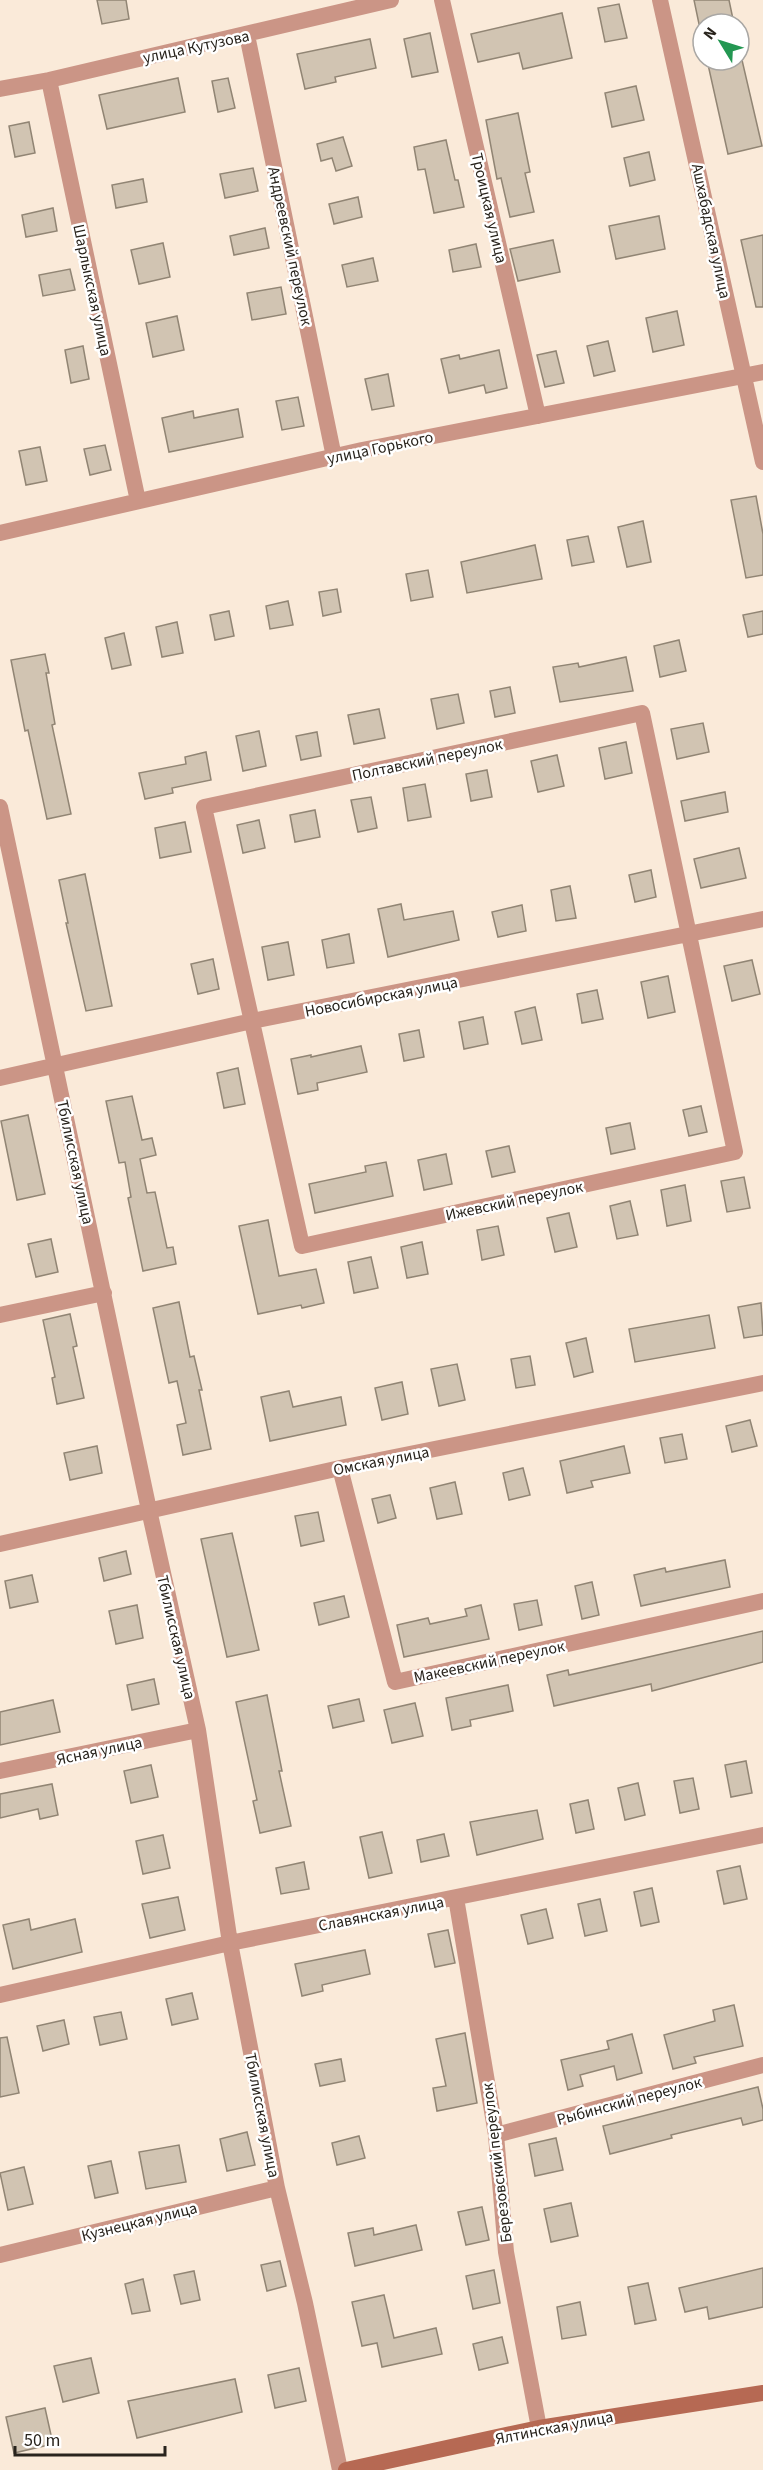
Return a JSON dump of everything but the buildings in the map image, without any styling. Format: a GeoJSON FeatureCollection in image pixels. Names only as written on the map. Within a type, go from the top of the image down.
{"type":"FeatureCollection","features":[{"type":"Feature","properties":{"kind":"main road","name":"Ялтинская улица"},"geometry":{"type":"LineString","coordinates":[[346,2470],[539,2428],[763,2393]]}},
{"type":"Feature","properties":{"kind":"street","name":"улица Кутузова"},"geometry":{"type":"LineString","coordinates":[[0,89],[247,35],[391,0]]}},
{"type":"Feature","properties":{"kind":"street","name":"Троицкая улица"},"geometry":{"type":"LineString","coordinates":[[442,0],[538,416]]}},
{"type":"Feature","properties":{"kind":"street","name":"Ашхабадская улица"},"geometry":{"type":"LineString","coordinates":[[660,0],[763,462]]}},
{"type":"Feature","properties":{"kind":"street","name":"Андреевский переулок"},"geometry":{"type":"LineString","coordinates":[[247,35],[334,457]]}},
{"type":"Feature","properties":{"kind":"street","name":"Шарлыкская улица"},"geometry":{"type":"LineString","coordinates":[[49,80],[138,501]]}},
{"type":"Feature","properties":{"kind":"street","name":"улица Горького"},"geometry":{"type":"LineString","coordinates":[[0,532],[334,457],[763,372]]}},
{"type":"Feature","properties":{"kind":"street","name":"Полтавский переулок"},"geometry":{"type":"LineString","coordinates":[[252,1021],[204,807],[642,713],[689,935]]}},
{"type":"Feature","properties":{"kind":"street","name":"Тбилисская улица"},"geometry":{"type":"LineString","coordinates":[[0,807],[4,844],[56,1066],[149,1510],[198,1730],[230,1942],[277,2188],[340,2470]]}},
{"type":"Feature","properties":{"kind":"street","name":"Новосибирская улица"},"geometry":{"type":"LineString","coordinates":[[0,1078],[252,1021],[763,920]]}},
{"type":"Feature","properties":{"kind":"street","name":"Ижевский переулок"},"geometry":{"type":"LineString","coordinates":[[252,1021],[302,1246],[735,1152],[689,935]]}},
{"type":"Feature","properties":{"kind":"street"},"geometry":{"type":"LineString","coordinates":[[0,1315],[104,1293]]}},
{"type":"Feature","properties":{"kind":"street","name":"Омская улица"},"geometry":{"type":"LineString","coordinates":[[0,1544],[340,1468],[763,1383]]}},
{"type":"Feature","properties":{"kind":"street","name":"Макеевский переулок"},"geometry":{"type":"LineString","coordinates":[[340,1468],[394,1682],[763,1601]]}},
{"type":"Feature","properties":{"kind":"street","name":"Ясная улица"},"geometry":{"type":"LineString","coordinates":[[0,1771],[198,1730]]}},
{"type":"Feature","properties":{"kind":"street","name":"Славянская улица"},"geometry":{"type":"LineString","coordinates":[[0,1995],[230,1942],[763,1835]]}},
{"type":"Feature","properties":{"kind":"street","name":"Березовский переулок"},"geometry":{"type":"LineString","coordinates":[[456,1898],[496,2135],[507,2252],[539,2428]]}},
{"type":"Feature","properties":{"kind":"street","name":"Рыбинский переулок"},"geometry":{"type":"LineString","coordinates":[[496,2135],[763,2065]]}},
{"type":"Feature","properties":{"kind":"street","name":"Кузнецкая улица"},"geometry":{"type":"LineString","coordinates":[[0,2255],[277,2188]]}}]}
